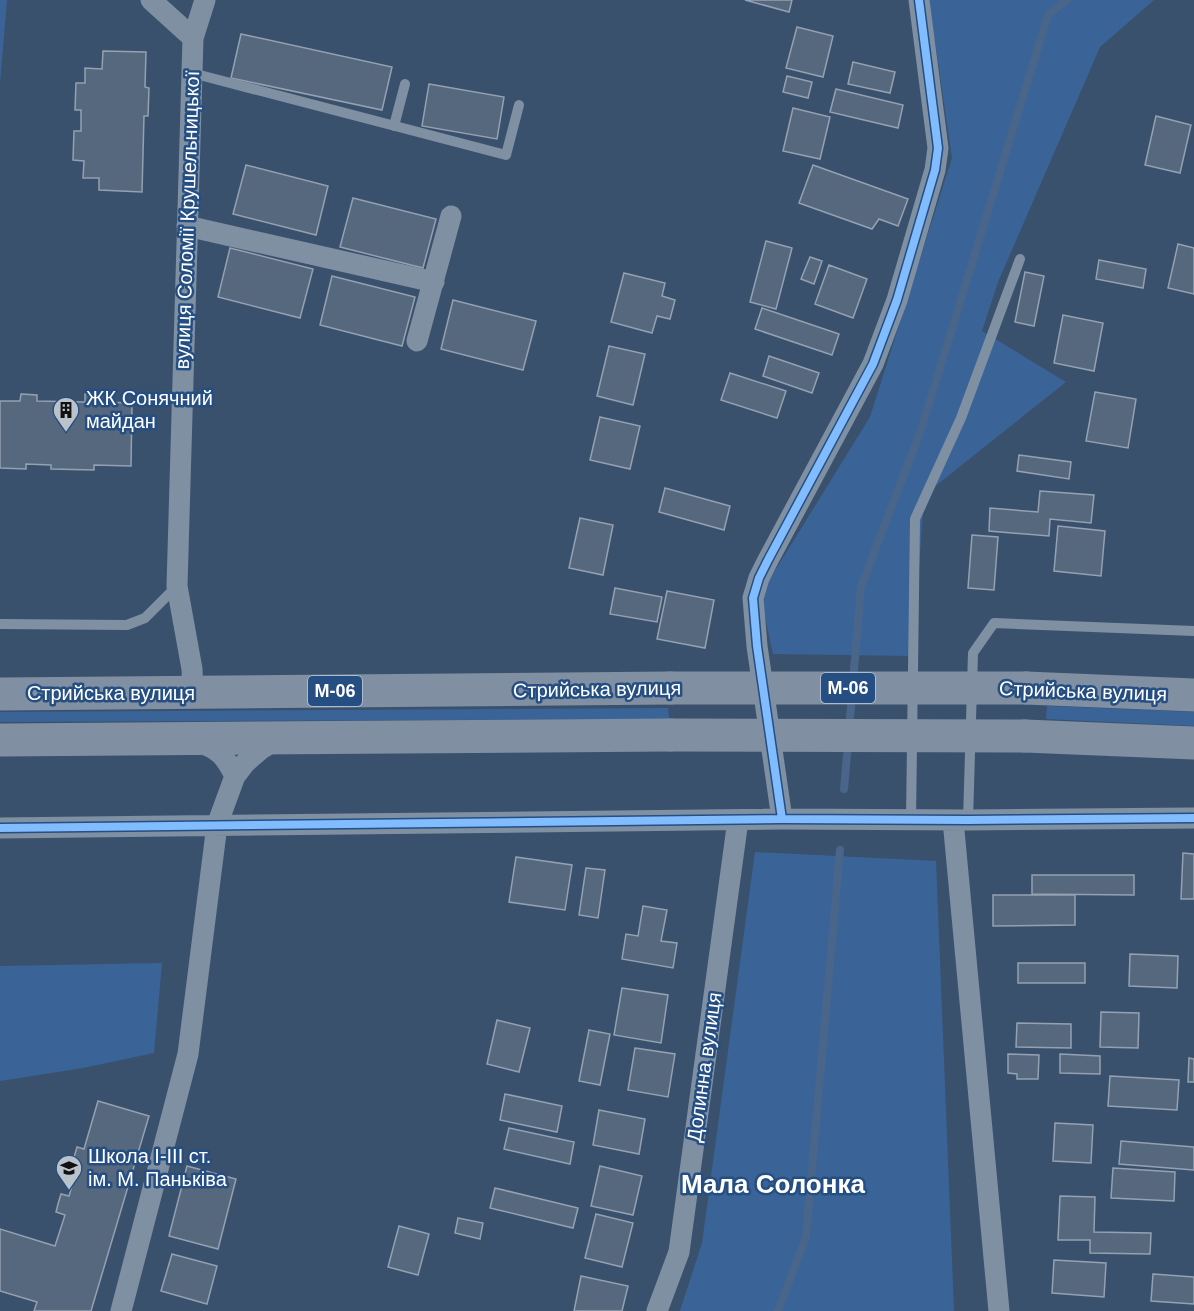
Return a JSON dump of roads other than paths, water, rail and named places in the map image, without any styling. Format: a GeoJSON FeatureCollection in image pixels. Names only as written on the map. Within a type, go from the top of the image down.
{"type":"FeatureCollection","features":[{"type":"Feature","properties":{"kind":"highway","name":"Стрийська вулиця"},"geometry":{"type":"LineString","coordinates":[[0,694],[670,688],[1026,688],[1194,695]]}},
{"type":"Feature","properties":{"kind":"highway"},"geometry":{"type":"LineString","coordinates":[[0,740],[670,735],[1025,736],[1194,743]]}},
{"type":"Feature","properties":{"kind":"street"},"geometry":{"type":"LineString","coordinates":[[151,0],[193,38]]}},
{"type":"Feature","properties":{"kind":"street","name":"вулиця Соломії Крушельницької"},"geometry":{"type":"LineString","coordinates":[[193,693],[192,669],[177,586],[193,38],[205,0]]}},
{"type":"Feature","properties":{"kind":"street"},"geometry":{"type":"LineString","coordinates":[[782,819],[757,646],[753,598],[768,560],[873,364],[897,300],[935,170],[938,148],[920,0]]}},
{"type":"Feature","properties":{"kind":"street"},"geometry":{"type":"LineString","coordinates":[[417,341],[451,216]]}},
{"type":"Feature","properties":{"kind":"street"},"geometry":{"type":"LineString","coordinates":[[187,226],[434,282]]}},
{"type":"Feature","properties":{"kind":"street"},"geometry":{"type":"LineString","coordinates":[[182,738],[216,747],[236,776]]}},
{"type":"Feature","properties":{"kind":"street"},"geometry":{"type":"LineString","coordinates":[[121,1311],[180,1057],[217,825],[236,776],[245,763],[261,749],[281,738]]}},
{"type":"Feature","properties":{"kind":"street"},"geometry":{"type":"LineString","coordinates":[[0,828],[782,819],[1194,818]]}},
{"type":"Feature","properties":{"kind":"street","name":"Долинна вулиця"},"geometry":{"type":"LineString","coordinates":[[657,1311],[678,1252],[738,820]]}},
{"type":"Feature","properties":{"kind":"street"},"geometry":{"type":"LineString","coordinates":[[961,820],[999,1311]]}},
{"type":"Feature","properties":{"kind":"lane"},"geometry":{"type":"LineString","coordinates":[[192,73],[506,155],[519,105]]}},
{"type":"Feature","properties":{"kind":"lane"},"geometry":{"type":"LineString","coordinates":[[394,126],[405,84]]}},
{"type":"Feature","properties":{"kind":"lane"},"geometry":{"type":"LineString","coordinates":[[911,820],[915,519],[961,418],[1020,259]]}},
{"type":"Feature","properties":{"kind":"lane"},"geometry":{"type":"LineString","coordinates":[[0,624],[127,625],[145,618],[177,586]]}},
{"type":"Feature","properties":{"kind":"lane"},"geometry":{"type":"LineString","coordinates":[[961,820],[972,653],[994,623],[1194,631]]}},
{"type":"Feature","properties":{"kind":"waterway"},"geometry":{"type":"LineString","coordinates":[[853,682],[861,587],[921,430],[1048,15],[1067,0]]}},
{"type":"Feature","properties":{"kind":"waterway"},"geometry":{"type":"LineString","coordinates":[[849,729],[852,696]]}},
{"type":"Feature","properties":{"kind":"waterway"},"geometry":{"type":"LineString","coordinates":[[844,789],[848,744]]}},
{"type":"Feature","properties":{"kind":"waterway"},"geometry":{"type":"LineString","coordinates":[[778,1311],[806,1237],[840,850]]}},
{"type":"Feature","properties":{"kind":"place","name":"ЖК Сонячний майдан"},"geometry":{"type":"Point","coordinates":[66,433]}},
{"type":"Feature","properties":{"kind":"place","name":"Школа І-ІІІ ст. ім. М. Паньківа"},"geometry":{"type":"Point","coordinates":[69,1191]}},
{"type":"Feature","properties":{"kind":"district","name":"Мала Солонка"},"geometry":{"type":"Point","coordinates":[773,1184]}}]}
